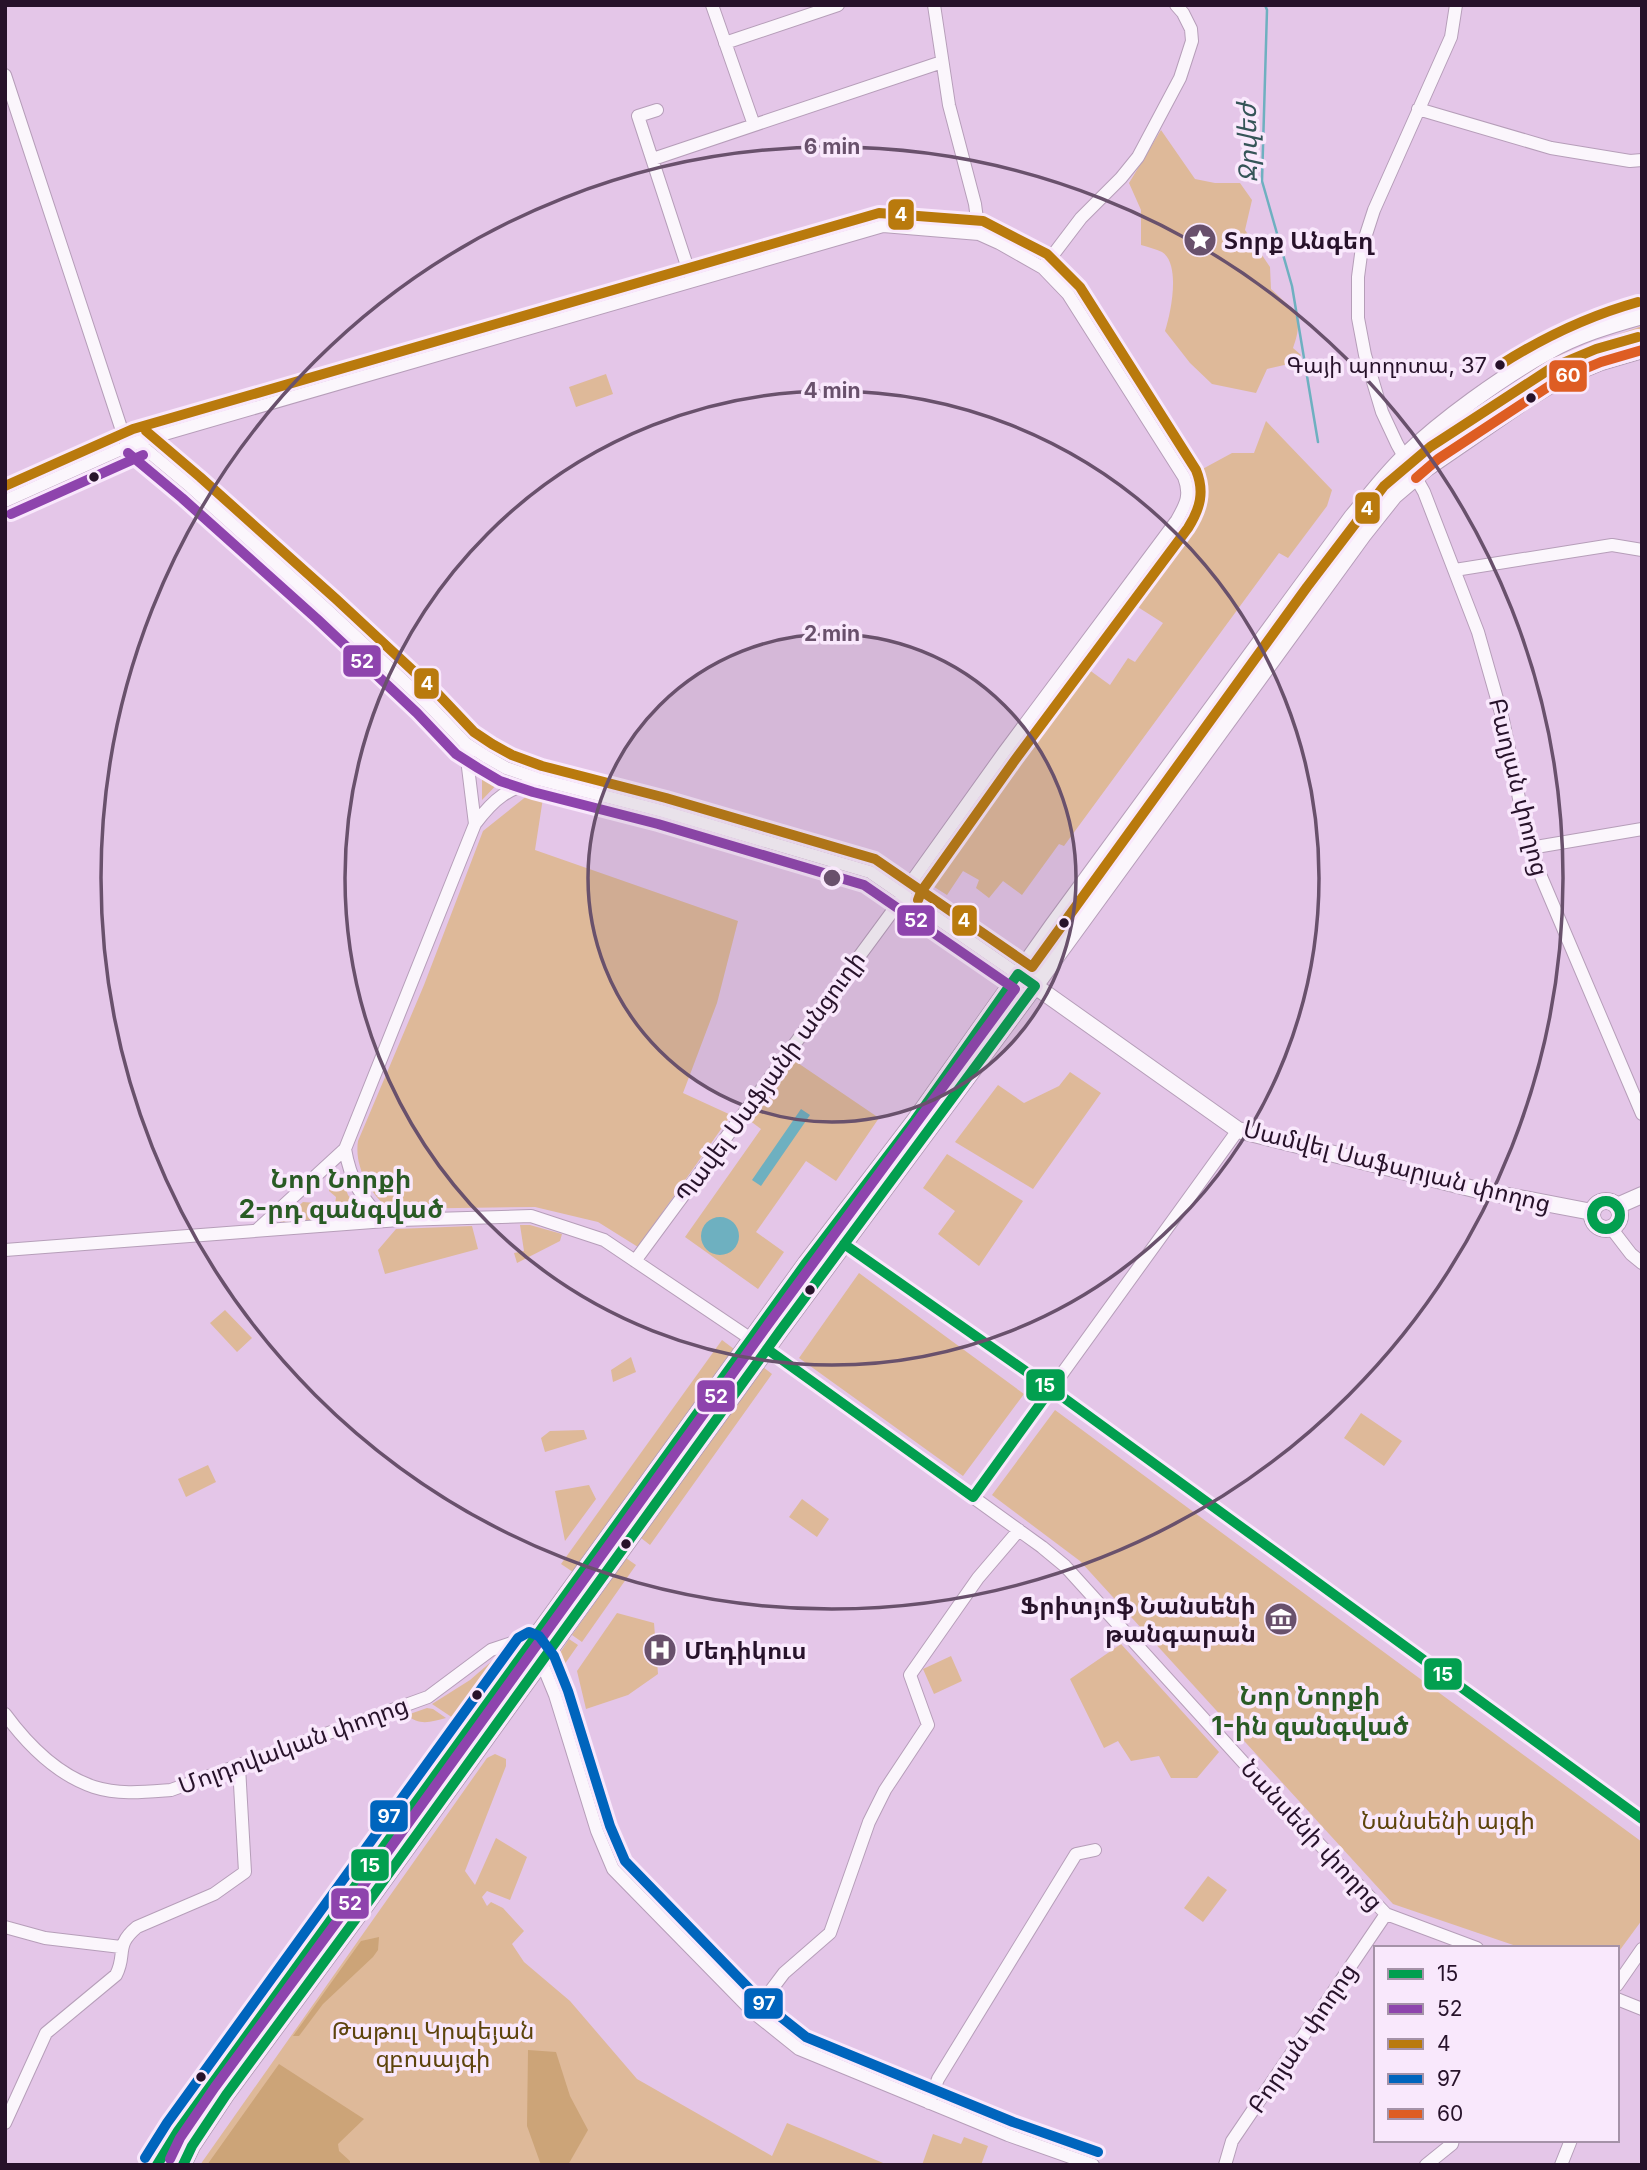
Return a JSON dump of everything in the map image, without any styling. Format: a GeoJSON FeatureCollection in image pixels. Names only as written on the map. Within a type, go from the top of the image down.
{"type":"FeatureCollection","features":[{"type":"Feature","properties":{"kind":"main road"},"geometry":{"type":"LineString","coordinates":[[157,2165],[178,2132],[529,1646],[1352,517],[1404,457],[1482,395],[1547,352],[1605,326],[1642,316]]}},
{"type":"Feature","properties":{"kind":"main road"},"geometry":{"type":"LineString","coordinates":[[183,2165],[192,2146],[226,2095],[767,1349],[1035,986],[1318,595],[1394,496],[1438,459],[1560,379],[1642,349]]}},
{"type":"Feature","properties":{"kind":"main road","name":"Սամվել Սաֆարյան փողոց"},"geometry":{"type":"LineString","coordinates":[[1035,986],[1238,1130],[1482,1191],[1592,1212]]}},
{"type":"Feature","properties":{"kind":"main road"},"geometry":{"type":"LineString","coordinates":[[1617,1206],[1619,1219],[1611,1228],[1603,1229],[1595,1224],[1592,1212],[1597,1204],[1605,1201],[1617,1206],[1642,1195]]}},
{"type":"Feature","properties":{"kind":"street"},"geometry":{"type":"LineString","coordinates":[[712,5],[754,125]]}},
{"type":"Feature","properties":{"kind":"street"},"geometry":{"type":"LineString","coordinates":[[725,43],[838,5]]}},
{"type":"Feature","properties":{"kind":"street"},"geometry":{"type":"LineString","coordinates":[[934,5],[949,105],[975,204],[979,234]]}},
{"type":"Feature","properties":{"kind":"street"},"geometry":{"type":"LineString","coordinates":[[1043,268],[1081,218],[1138,157],[1180,78],[1192,41],[1191,29],[1184,13],[1176,5]]}},
{"type":"Feature","properties":{"kind":"street","name":"Բաղյան փողոց"},"geometry":{"type":"LineString","coordinates":[[1456,5],[1451,37],[1374,209],[1362,247],[1358,318],[1365,355],[1385,418],[1424,492],[1479,632],[1503,720],[1530,848],[1642,1115]]}},
{"type":"Feature","properties":{"kind":"street"},"geometry":{"type":"LineString","coordinates":[[653,159],[943,62]]}},
{"type":"Feature","properties":{"kind":"street"},"geometry":{"type":"LineString","coordinates":[[5,75],[132,444],[183,480],[326,609],[465,743],[506,768],[538,779],[662,811],[870,872],[1035,986]]}},
{"type":"Feature","properties":{"kind":"street"},"geometry":{"type":"LineString","coordinates":[[1418,109],[1550,148],[1630,161],[1642,160]]}},
{"type":"Feature","properties":{"kind":"street"},"geometry":{"type":"LineString","coordinates":[[657,110],[638,116],[692,281]]}},
{"type":"Feature","properties":{"kind":"street"},"geometry":{"type":"LineString","coordinates":[[5,501],[132,444],[883,226],[979,234],[1043,268],[1068,294],[1182,473],[1188,488],[1187,503],[1004,751],[909,885],[905,895]]}},
{"type":"Feature","properties":{"kind":"street"},"geometry":{"type":"LineString","coordinates":[[1455,569],[1612,545],[1642,550]]}},
{"type":"Feature","properties":{"kind":"street"},"geometry":{"type":"LineString","coordinates":[[465,743],[475,824]]}},
{"type":"Feature","properties":{"kind":"street"},"geometry":{"type":"LineString","coordinates":[[257,1230],[345,1149],[475,824],[491,802],[511,789],[538,779]]}},
{"type":"Feature","properties":{"kind":"street"},"geometry":{"type":"LineString","coordinates":[[1530,848],[1642,829]]}},
{"type":"Feature","properties":{"kind":"street","name":"Պավել Սաֆյանի անցուղի"},"geometry":{"type":"LineString","coordinates":[[635,1261],[905,895]]}},
{"type":"Feature","properties":{"kind":"street"},"geometry":{"type":"LineString","coordinates":[[973,1497],[1238,1130]]}},
{"type":"Feature","properties":{"kind":"street"},"geometry":{"type":"LineString","coordinates":[[345,1149],[352,1179],[360,1195],[371,1209],[386,1221]]}},
{"type":"Feature","properties":{"kind":"street","name":"Նանսենի փողոց"},"geometry":{"type":"LineString","coordinates":[[5,1250],[386,1221],[531,1216],[604,1240],[767,1349],[1065,1566],[1385,1914],[1472,1946]]}},
{"type":"Feature","properties":{"kind":"street"},"geometry":{"type":"LineString","coordinates":[[1611,1228],[1631,1254],[1642,1263]]}},
{"type":"Feature","properties":{"kind":"street"},"geometry":{"type":"LineString","coordinates":[[844,1244],[1051,1389],[1642,1819]]}},
{"type":"Feature","properties":{"kind":"street"},"geometry":{"type":"LineString","coordinates":[[754,2013],[784,1973],[830,1933],[869,1822],[885,1790],[928,1725],[910,1675],[978,1578],[1019,1530]]}},
{"type":"Feature","properties":{"kind":"street","name":"Մոլդովական փողոց"},"geometry":{"type":"LineString","coordinates":[[5,1714],[25,1738],[60,1770],[93,1787],[135,1792],[171,1790],[428,1697],[491,1650],[507,1643],[518,1641],[529,1646]]}},
{"type":"Feature","properties":{"kind":"street"},"geometry":{"type":"LineString","coordinates":[[529,1646],[541,1661],[555,1695],[597,1831],[613,1870],[754,2013],[799,2049],[1008,2135],[1093,2165]]}},
{"type":"Feature","properties":{"kind":"street"},"geometry":{"type":"LineString","coordinates":[[5,2123],[46,2033],[116,1975],[121,1967],[121,1947],[129,1933],[137,1927],[215,1894],[245,1872],[239,1767]]}},
{"type":"Feature","properties":{"kind":"street"},"geometry":{"type":"LineString","coordinates":[[929,2103],[938,2080],[1076,1854],[1095,1850]]}},
{"type":"Feature","properties":{"kind":"street","name":"Բորյան փողոց"},"geometry":{"type":"LineString","coordinates":[[1225,2165],[1232,2141],[1385,1914]]}},
{"type":"Feature","properties":{"kind":"street"},"geometry":{"type":"LineString","coordinates":[[5,1927],[45,1938],[121,1947]]}},
{"type":"Feature","properties":{"kind":"street"},"geometry":{"type":"LineString","coordinates":[[1619,1982],[1642,1949]]}},
{"type":"Feature","properties":{"kind":"street"},"geometry":{"type":"LineString","coordinates":[[1619,2000],[1642,2009]]}},
{"type":"Feature","properties":{"kind":"street"},"geometry":{"type":"LineString","coordinates":[[1426,2165],[1452,2142]]}},
{"type":"Feature","properties":{"kind":"street"},"geometry":{"type":"LineString","coordinates":[[1561,2165],[1570,2142]]}},
{"type":"Feature","properties":{"kind":"green space"},"geometry":{"type":"Polygon","coordinates":[[[1161,130],[1195,179],[1215,183],[1240,183],[1252,200],[1245,230],[1270,267],[1271,289],[1295,314],[1298,328],[1293,348],[1301,355],[1293,363],[1267,369],[1256,393],[1212,384],[1190,363],[1165,331],[1172,301],[1171,267],[1162,252],[1141,245],[1141,210],[1129,183],[1161,130]]]}},
{"type":"Feature","properties":{"kind":"green space"},"geometry":{"type":"Polygon","coordinates":[[[1642,326],[1642,342],[1567,367],[1543,379],[1429,456],[1424,449],[1537,367],[1557,356],[1642,326]]]}},
{"type":"Feature","properties":{"kind":"green space"},"geometry":{"type":"Polygon","coordinates":[[[606,374],[613,394],[576,407],[569,387],[606,374]]]}},
{"type":"Feature","properties":{"kind":"green space"},"geometry":{"type":"Polygon","coordinates":[[[1266,421],[1332,490],[1327,506],[1288,558],[1279,553],[1064,846],[1059,844],[1022,895],[1003,881],[989,898],[976,888],[979,880],[963,871],[947,895],[923,880],[1081,664],[1110,685],[1128,658],[1135,662],[1163,623],[1133,604],[1142,591],[1136,587],[1187,520],[1197,489],[1197,472],[1232,453],[1254,453],[1266,421]]]}},
{"type":"Feature","properties":{"kind":"green space"},"geometry":{"type":"Polygon","coordinates":[[[478,762],[492,772],[505,776],[482,800],[482,780],[478,762]]]}},
{"type":"Feature","properties":{"kind":"green space"},"geometry":{"type":"Polygon","coordinates":[[[528,795],[543,798],[535,850],[738,921],[717,1003],[683,1093],[731,1115],[638,1247],[598,1222],[535,1207],[389,1209],[370,1187],[358,1160],[358,1141],[424,985],[483,831],[528,795]]]}},
{"type":"Feature","properties":{"kind":"green space"},"geometry":{"type":"Polygon","coordinates":[[[792,1059],[879,1118],[836,1181],[806,1161],[756,1232],[784,1252],[758,1289],[685,1237],[761,1129],[749,1120],[792,1059]]]}},
{"type":"Feature","properties":{"kind":"green space"},"geometry":{"type":"Polygon","coordinates":[[[1070,1072],[1101,1093],[1033,1189],[955,1142],[998,1085],[1024,1103],[1059,1086],[1070,1072]]]}},
{"type":"Feature","properties":{"kind":"green space"},"geometry":{"type":"Polygon","coordinates":[[[947,1154],[1023,1201],[979,1266],[938,1234],[955,1211],[923,1188],[947,1154]]]}},
{"type":"Feature","properties":{"kind":"green space"},"geometry":{"type":"Polygon","coordinates":[[[339,1172],[348,1195],[363,1216],[346,1217],[335,1205],[336,1197],[329,1191],[329,1180],[339,1172]]]}},
{"type":"Feature","properties":{"kind":"green space"},"geometry":{"type":"Polygon","coordinates":[[[303,1202],[317,1203],[324,1210],[332,1208],[341,1219],[280,1222],[303,1202]]]}},
{"type":"Feature","properties":{"kind":"green space"},"geometry":{"type":"Polygon","coordinates":[[[520,1225],[562,1234],[560,1241],[517,1263],[514,1253],[524,1251],[520,1225]]]}},
{"type":"Feature","properties":{"kind":"green space"},"geometry":{"type":"Polygon","coordinates":[[[472,1226],[478,1249],[385,1274],[378,1250],[396,1229],[472,1226]]]}},
{"type":"Feature","properties":{"kind":"green space"},"geometry":{"type":"Polygon","coordinates":[[[859,1273],[1024,1394],[963,1476],[799,1358],[859,1273]]]}},
{"type":"Feature","properties":{"kind":"green space"},"geometry":{"type":"Polygon","coordinates":[[[225,1310],[252,1338],[237,1352],[210,1323],[225,1310]]]}},
{"type":"Feature","properties":{"kind":"green space"},"geometry":{"type":"Polygon","coordinates":[[[722,1340],[734,1349],[573,1572],[561,1564],[722,1340]]]}},
{"type":"Feature","properties":{"kind":"green space"},"geometry":{"type":"Polygon","coordinates":[[[631,1357],[636,1372],[613,1382],[611,1370],[631,1357]]]}},
{"type":"Feature","properties":{"kind":"green space"},"geometry":{"type":"Polygon","coordinates":[[[763,1367],[772,1374],[650,1545],[641,1538],[763,1367]]]}},
{"type":"Feature","properties":{"kind":"green space","name":"Նանսենի այգի"},"geometry":{"type":"Polygon","coordinates":[[[1055,1410],[1642,1842],[1642,1920],[1619,1951],[1619,1946],[1516,1946],[1393,1904],[1080,1561],[992,1495],[1055,1410]]]}},
{"type":"Feature","properties":{"kind":"green space"},"geometry":{"type":"Polygon","coordinates":[[[1361,1413],[1402,1441],[1384,1466],[1344,1438],[1361,1413]]]}},
{"type":"Feature","properties":{"kind":"green space"},"geometry":{"type":"Polygon","coordinates":[[[584,1430],[587,1439],[545,1452],[541,1438],[550,1431],[584,1430]]]}},
{"type":"Feature","properties":{"kind":"green space"},"geometry":{"type":"Polygon","coordinates":[[[208,1465],[216,1482],[186,1497],[178,1479],[208,1465]]]}},
{"type":"Feature","properties":{"kind":"green space"},"geometry":{"type":"Polygon","coordinates":[[[589,1485],[596,1499],[565,1541],[555,1491],[589,1485]]]}},
{"type":"Feature","properties":{"kind":"green space"},"geometry":{"type":"Polygon","coordinates":[[[802,1499],[829,1519],[817,1537],[789,1517],[802,1499]]]}},
{"type":"Feature","properties":{"kind":"green space"},"geometry":{"type":"Polygon","coordinates":[[[626,1558],[636,1565],[582,1642],[572,1635],[626,1558]]]}},
{"type":"Feature","properties":{"kind":"green space"},"geometry":{"type":"Polygon","coordinates":[[[617,1613],[654,1623],[658,1674],[628,1695],[586,1709],[577,1671],[617,1613]]]}},
{"type":"Feature","properties":{"kind":"green space"},"geometry":{"type":"Polygon","coordinates":[[[569,1639],[578,1645],[555,1678],[552,1665],[569,1639]]]}},
{"type":"Feature","properties":{"kind":"green space"},"geometry":{"type":"Polygon","coordinates":[[[1121,1644],[1219,1752],[1197,1778],[1171,1778],[1159,1756],[1131,1761],[1118,1741],[1104,1748],[1070,1679],[1121,1644]]]}},
{"type":"Feature","properties":{"kind":"green space"},"geometry":{"type":"Polygon","coordinates":[[[505,1656],[456,1720],[432,1704],[470,1680],[505,1656]]]}},
{"type":"Feature","properties":{"kind":"green space"},"geometry":{"type":"Polygon","coordinates":[[[951,1656],[962,1681],[934,1694],[923,1669],[951,1656]]]}},
{"type":"Feature","properties":{"kind":"green space"},"geometry":{"type":"Polygon","coordinates":[[[427,1708],[446,1718],[421,1722],[407,1715],[427,1708]]]}},
{"type":"Feature","properties":{"kind":"green space","name":"Թաթուլ Կրպեյան զբոսայգի"},"geometry":{"type":"Polygon","coordinates":[[[495,1754],[506,1759],[506,1766],[465,1871],[475,1885],[496,1838],[527,1857],[510,1900],[487,1891],[482,1897],[487,1906],[491,1902],[503,1908],[524,1931],[512,1944],[524,1962],[570,2001],[637,2079],[772,2156],[787,2123],[888,2165],[200,2165],[487,1758],[495,1754]]]}},
{"type":"Feature","properties":{"kind":"green space"},"geometry":{"type":"Polygon","coordinates":[[[1208,1876],[1227,1890],[1203,1922],[1184,1908],[1208,1876]]]}},
{"type":"Feature","properties":{"kind":"green space"},"geometry":{"type":"Polygon","coordinates":[[[933,2134],[961,2144],[964,2137],[988,2146],[981,2165],[922,2165],[933,2134]]]}},
{"type":"Feature","properties":{"kind":"shaded area"},"geometry":{"type":"Polygon","coordinates":[[[801,1109],[810,1115],[761,1186],[752,1180],[801,1109]]]}},
{"type":"Feature","properties":{"kind":"shaded area"},"geometry":{"type":"Polygon","coordinates":[[[720,1217],[733,1223],[739,1236],[733,1249],[720,1255],[707,1249],[701,1236],[707,1223],[720,1217]]]}},
{"type":"Feature","properties":{"kind":"shaded area"},"geometry":{"type":"Polygon","coordinates":[[[379,1937],[378,1950],[373,1957],[323,2004],[299,2036],[293,2036],[361,1941],[379,1937]]]}},
{"type":"Feature","properties":{"kind":"shaded area"},"geometry":{"type":"Polygon","coordinates":[[[528,2050],[556,2052],[570,2096],[588,2130],[568,2165],[541,2165],[527,2126],[528,2050]]]}},
{"type":"Feature","properties":{"kind":"shaded area"},"geometry":{"type":"Polygon","coordinates":[[[279,2064],[364,2119],[338,2144],[339,2151],[350,2161],[350,2165],[207,2165],[279,2064]]]}},
{"type":"Feature","properties":{"kind":"waterway","name":"Ջրվեժ"},"geometry":{"type":"LineString","coordinates":[[1265,5],[1262,181],[1292,286],[1318,442]]}},
{"type":"Feature","properties":{"kind":"transit line","name":"4"},"geometry":{"type":"LineString","coordinates":[[5,486],[133,429],[879,213],[983,221],[1047,254],[1080,287],[1196,470],[1201,493],[1196,514],[1188,528],[1015,760],[918,900]]}},
{"type":"Feature","properties":{"kind":"transit line","name":"4"},"geometry":{"type":"LineString","coordinates":[[1500,365],[1567,328],[1638,302]]}},
{"type":"Feature","properties":{"kind":"transit line","name":"4"},"geometry":{"type":"LineString","coordinates":[[146,431],[336,599],[437,693],[474,732],[492,744],[542,766],[666,798],[875,859],[1032,967],[1307,587],[1384,486],[1430,447],[1553,367],[1596,349],[1638,337]]}},
{"type":"Feature","properties":{"kind":"transit line","name":"60"},"geometry":{"type":"LineString","coordinates":[[1416,478],[1438,459],[1560,379],[1601,362],[1642,350]]}},
{"type":"Feature","properties":{"kind":"transit line","name":"52"},"geometry":{"type":"LineString","coordinates":[[128,453],[317,619],[417,713],[456,754],[478,768],[500,781],[533,792],[658,824],[864,885],[1015,989],[769,1323],[215,2087],[180,2138],[170,2159]]}},
{"type":"Feature","properties":{"kind":"transit line","name":"52"},"geometry":{"type":"LineString","coordinates":[[11,514],[143,455]]}},
{"type":"Feature","properties":{"kind":"transit line","name":"15"},"geometry":{"type":"LineString","coordinates":[[157,2165],[178,2131],[806,1263],[915,1120],[1018,974],[1035,986],[780,1331],[226,2095],[192,2146],[183,2165]]}},
{"type":"Feature","properties":{"kind":"transit line","name":"15"},"geometry":{"type":"LineString","coordinates":[[1606,1201],[1616,1205],[1620,1215],[1616,1225],[1606,1229],[1596,1225],[1592,1215],[1596,1205],[1606,1201]]}},
{"type":"Feature","properties":{"kind":"transit line","name":"15"},"geometry":{"type":"LineString","coordinates":[[844,1244],[1064,1398],[1642,1819]]}},
{"type":"Feature","properties":{"kind":"transit line","name":"15"},"geometry":{"type":"LineString","coordinates":[[767,1349],[973,1497],[1051,1389]]}},
{"type":"Feature","properties":{"kind":"transit line","name":"97"},"geometry":{"type":"LineString","coordinates":[[145,2158],[167,2123],[518,1638],[529,1632],[539,1636],[554,1656],[568,1691],[610,1826],[625,1861],[763,2003],[806,2037],[1013,2122],[1098,2152]]}},
{"type":"Feature","properties":{"kind":"place","name":"Տորք Անգեղ"},"geometry":{"type":"Point","coordinates":[1200,240]}},
{"type":"Feature","properties":{"kind":"place","name":"Գայի պողոտա, 37"},"geometry":{"type":"Point","coordinates":[1500,365]}},
{"type":"Feature","properties":{"kind":"place","name":"Ֆրիտյոֆ Նանսենի թանգարան"},"geometry":{"type":"Point","coordinates":[1281,1619]}},
{"type":"Feature","properties":{"kind":"place","name":"Մեդիկուս"},"geometry":{"type":"Point","coordinates":[660,1650]}},
{"type":"Feature","properties":{"kind":"district","name":"Նոր Նորքի 2-րդ զանգված"},"geometry":{"type":"Point","coordinates":[341,1193]}},
{"type":"Feature","properties":{"kind":"district","name":"Նոր Նորքի 1-ին զանգված"},"geometry":{"type":"Point","coordinates":[1310,1710]}}]}
